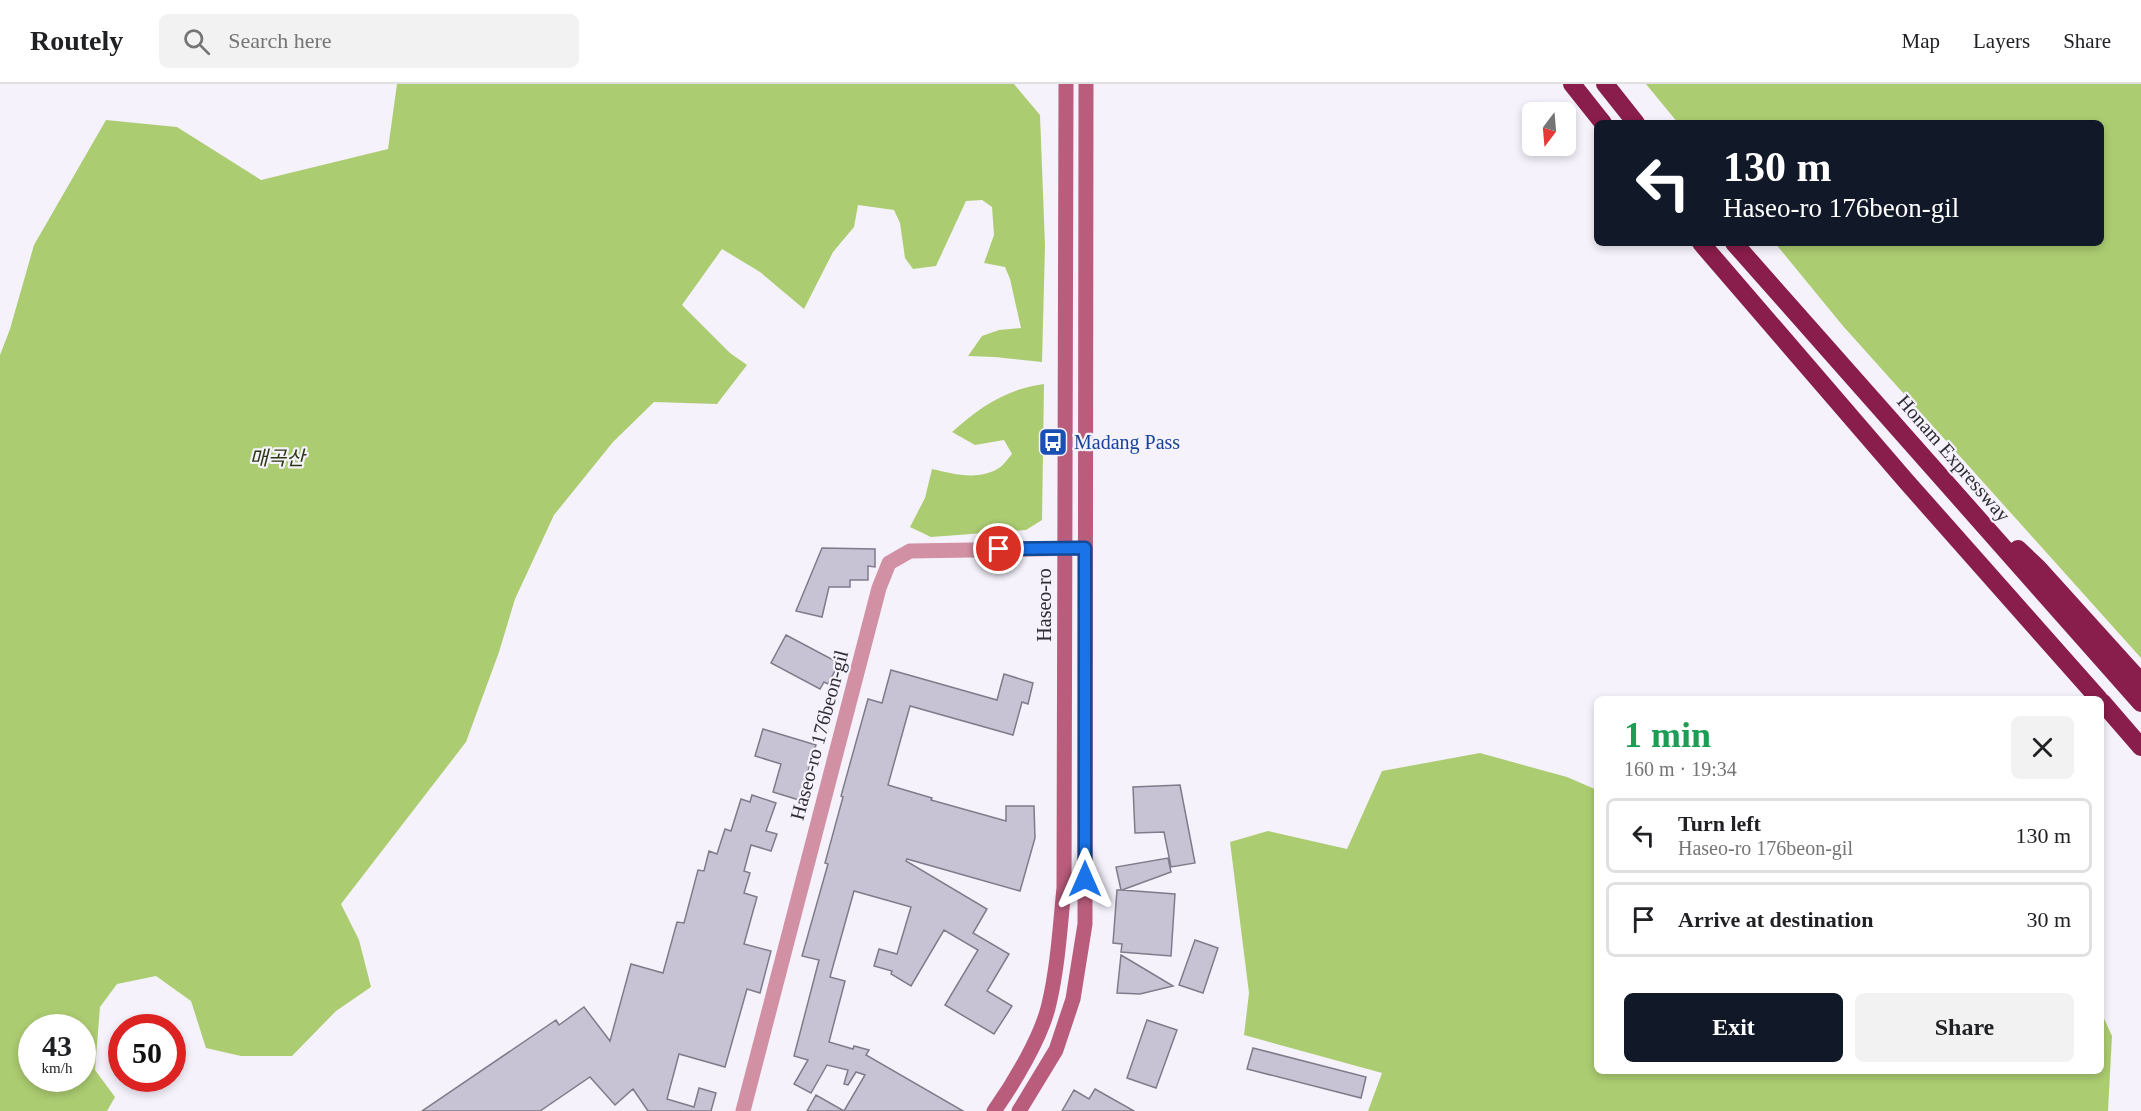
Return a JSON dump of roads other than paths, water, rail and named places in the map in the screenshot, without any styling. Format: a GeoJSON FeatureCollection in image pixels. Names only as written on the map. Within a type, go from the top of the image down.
{"type":"FeatureCollection","features":[{"type":"Feature","properties":{"kind":"highway"},"geometry":{"type":"LineString","coordinates":[[1572,84],[1601,120]]}},
{"type":"Feature","properties":{"kind":"highway"},"geometry":{"type":"LineString","coordinates":[[1605,84],[1634,120]]}},
{"type":"Feature","properties":{"kind":"highway"},"geometry":{"type":"LineString","coordinates":[[1704,246],[1906,481],[2096,696]]}},
{"type":"Feature","properties":{"kind":"highway","name":"Honam Expressway"},"geometry":{"type":"LineString","coordinates":[[1737,246],[2141,703]]}},
{"type":"Feature","properties":{"kind":"highway"},"geometry":{"type":"LineString","coordinates":[[1931,466],[2038,568],[2141,682]]}},
{"type":"Feature","properties":{"kind":"highway"},"geometry":{"type":"LineString","coordinates":[[2104,705],[2141,747]]}},
{"type":"Feature","properties":{"kind":"main road","name":"Haseo-ro"},"geometry":{"type":"LineString","coordinates":[[994,1111],[1027,1057],[1049,1006],[1058,952],[1064,888],[1066,84]]}},
{"type":"Feature","properties":{"kind":"main road","name":"Haseo-ro"},"geometry":{"type":"LineString","coordinates":[[1019,1111],[1056,1050],[1073,999],[1085,924],[1086,84]]}},
{"type":"Feature","properties":{"kind":"street","name":"Haseo-ro 176beon-gil"},"geometry":{"type":"LineString","coordinates":[[744,1111],[879,588],[889,563],[910,551],[1085,548]]}},
{"type":"Feature","properties":{"kind":"place","name":"Madang Pass"},"geometry":{"type":"Point","coordinates":[1053,442]}},
{"type":"Feature","properties":{"kind":"park label","name":"매곡산"},"geometry":{"type":"Point","coordinates":[277,458]}}]}
